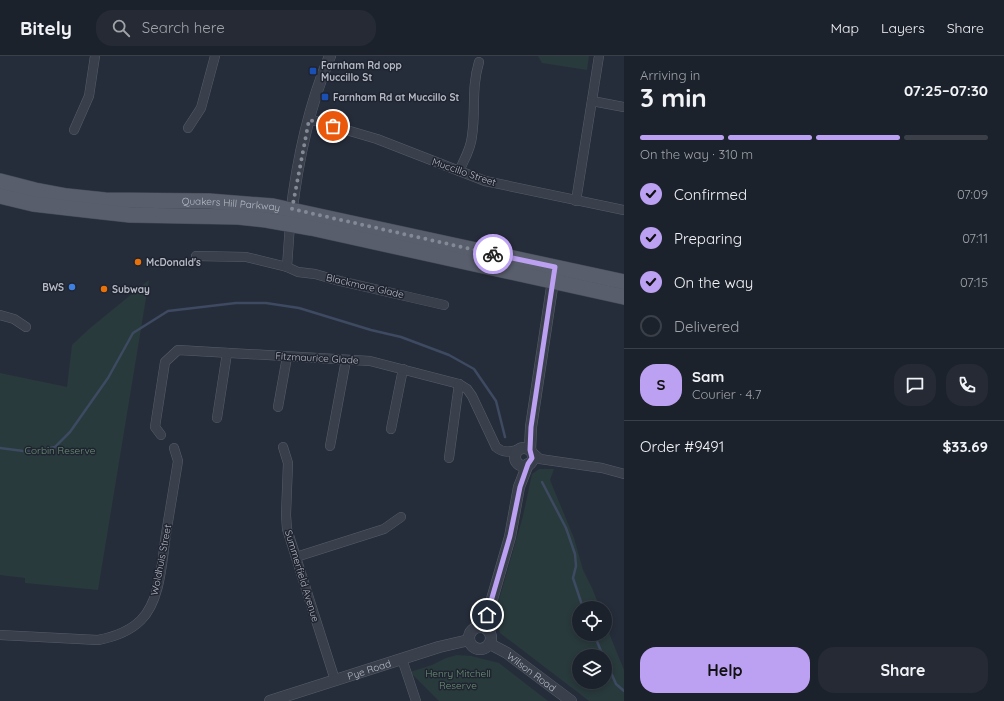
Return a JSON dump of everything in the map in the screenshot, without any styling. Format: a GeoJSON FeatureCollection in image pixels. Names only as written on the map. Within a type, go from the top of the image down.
{"type":"FeatureCollection","features":[{"type":"Feature","properties":{"kind":"main road","name":"Quakers Hill Parkway"},"geometry":{"type":"LineString","coordinates":[[0,181],[61,194],[105,200],[209,201],[248,203],[292,209],[554,275],[624,297]]}},
{"type":"Feature","properties":{"kind":"main road","name":"Quakers Hill Parkway"},"geometry":{"type":"LineString","coordinates":[[0,196],[33,204],[130,215],[238,217],[290,224],[554,275],[624,282]]}},
{"type":"Feature","properties":{"kind":"street"},"geometry":{"type":"LineString","coordinates":[[74,130],[89,96],[96,56]]}},
{"type":"Feature","properties":{"kind":"street"},"geometry":{"type":"LineString","coordinates":[[188,128],[201,108],[215,56]]}},
{"type":"Feature","properties":{"kind":"street"},"geometry":{"type":"LineString","coordinates":[[284,266],[292,209],[309,120],[317,90],[330,56]]}},
{"type":"Feature","properties":{"kind":"street"},"geometry":{"type":"LineString","coordinates":[[576,201],[599,56]]}},
{"type":"Feature","properties":{"kind":"street"},"geometry":{"type":"LineString","coordinates":[[459,172],[468,153],[472,136],[474,82],[479,62]]}},
{"type":"Feature","properties":{"kind":"street"},"geometry":{"type":"LineString","coordinates":[[592,101],[624,107]]}},
{"type":"Feature","properties":{"kind":"street","name":"Muccillo Street"},"geometry":{"type":"LineString","coordinates":[[309,120],[377,139],[485,181],[624,210]]}},
{"type":"Feature","properties":{"kind":"street","name":"Blackmore Glade"},"geometry":{"type":"LineString","coordinates":[[196,256],[246,257],[284,266],[298,272],[315,274],[340,282],[444,305]]}},
{"type":"Feature","properties":{"kind":"street"},"geometry":{"type":"LineString","coordinates":[[484,627],[510,536],[520,487],[524,456],[531,427],[554,275]]}},
{"type":"Feature","properties":{"kind":"street"},"geometry":{"type":"LineString","coordinates":[[0,315],[14,319],[26,327]]}},
{"type":"Feature","properties":{"kind":"street","name":"Fitzmaurice Glade"},"geometry":{"type":"LineString","coordinates":[[160,435],[155,427],[165,362],[178,350],[370,361],[459,384],[467,389],[472,396],[496,447],[500,450],[524,456]]}},
{"type":"Feature","properties":{"kind":"street"},"geometry":{"type":"LineString","coordinates":[[217,418],[226,353]]}},
{"type":"Feature","properties":{"kind":"street"},"geometry":{"type":"LineString","coordinates":[[278,407],[287,357]]}},
{"type":"Feature","properties":{"kind":"street"},"geometry":{"type":"LineString","coordinates":[[330,446],[346,360]]}},
{"type":"Feature","properties":{"kind":"street"},"geometry":{"type":"LineString","coordinates":[[391,429],[403,369]]}},
{"type":"Feature","properties":{"kind":"street"},"geometry":{"type":"LineString","coordinates":[[449,458],[459,384]]}},
{"type":"Feature","properties":{"kind":"street","name":"Summerfield Avenue"},"geometry":{"type":"LineString","coordinates":[[283,446],[288,463],[286,521],[289,536],[335,680]]}},
{"type":"Feature","properties":{"kind":"street","name":"Woldhuis Street"},"geometry":{"type":"LineString","coordinates":[[0,635],[98,640],[111,638],[123,633],[142,620],[149,610],[158,585],[178,461],[174,448]]}},
{"type":"Feature","properties":{"kind":"street"},"geometry":{"type":"LineString","coordinates":[[524,456],[602,468],[624,474]]}},
{"type":"Feature","properties":{"kind":"street"},"geometry":{"type":"LineString","coordinates":[[296,557],[384,529],[401,517]]}},
{"type":"Feature","properties":{"kind":"street"},"geometry":{"type":"LineString","coordinates":[[484,627],[487,628],[492,638],[490,644],[484,649],[480,650],[473,647],[469,640],[472,630],[484,627]]}},
{"type":"Feature","properties":{"kind":"street","name":"Pye Road"},"geometry":{"type":"LineString","coordinates":[[270,701],[439,647],[469,640]]}},
{"type":"Feature","properties":{"kind":"street","name":"Wilson Road"},"geometry":{"type":"LineString","coordinates":[[490,644],[507,653],[571,701]]}},
{"type":"Feature","properties":{"kind":"street"},"geometry":{"type":"LineString","coordinates":[[402,659],[416,701]]}},
{"type":"Feature","properties":{"kind":"green space"},"geometry":{"type":"Polygon","coordinates":[[[538,56],[589,56],[587,70],[542,63],[538,56]]]}},
{"type":"Feature","properties":{"kind":"green space","name":"Corbin Reserve"},"geometry":{"type":"Polygon","coordinates":[[[149,280],[98,590],[25,583],[25,578],[0,575],[0,373],[67,387],[72,345],[89,329],[149,280]]]}},
{"type":"Feature","properties":{"kind":"green space"},"geometry":{"type":"Polygon","coordinates":[[[539,469],[554,469],[550,480],[574,538],[583,570],[597,601],[572,601],[572,641],[612,640],[624,670],[624,701],[589,701],[573,689],[612,689],[612,649],[572,649],[572,688],[500,633],[495,614],[523,516],[532,474],[539,469]]]}},
{"type":"Feature","properties":{"kind":"green space","name":"Henry Mitchell Reserve"},"geometry":{"type":"Polygon","coordinates":[[[457,655],[471,656],[499,663],[548,701],[439,701],[410,672],[457,655]]]}},
{"type":"Feature","properties":{"kind":"waterway"},"geometry":{"type":"LineString","coordinates":[[0,448],[31,452],[55,447],[70,432],[108,378],[133,333],[168,311],[236,303],[266,303],[299,308],[371,330],[401,337],[449,355],[474,369],[496,401],[505,437]]}},
{"type":"Feature","properties":{"kind":"waterway"},"geometry":{"type":"LineString","coordinates":[[542,482],[566,528],[575,554],[576,566],[573,578],[581,601]]}},
{"type":"Feature","properties":{"kind":"waterway"},"geometry":{"type":"LineString","coordinates":[[597,641],[600,649]]}},
{"type":"Feature","properties":{"kind":"waterway"},"geometry":{"type":"LineString","coordinates":[[612,675],[616,684],[624,691]]}},
{"type":"Feature","properties":{"kind":"way so far"},"geometry":{"type":"LineString","coordinates":[[333,126],[309,120],[301,155],[292,209],[493,254]]}},
{"type":"Feature","properties":{"kind":"place","name":"Farnham Rd opp Muccillo St"},"geometry":{"type":"Point","coordinates":[313,71]}},
{"type":"Feature","properties":{"kind":"place","name":"Farnham Rd at Muccillo St"},"geometry":{"type":"Point","coordinates":[325,97]}},
{"type":"Feature","properties":{"kind":"place","name":"McDonald's"},"geometry":{"type":"Point","coordinates":[138,262]}},
{"type":"Feature","properties":{"kind":"place","name":"BWS"},"geometry":{"type":"Point","coordinates":[72,287]}},
{"type":"Feature","properties":{"kind":"place","name":"Subway"},"geometry":{"type":"Point","coordinates":[104,289]}},
{"type":"Feature","properties":{"kind":"route"},"geometry":{"type":"LineString","coordinates":[[487,615],[510,536],[520,487],[528,464],[532,460],[532,452],[530,450],[531,427],[555,267],[493,254]]}}]}
